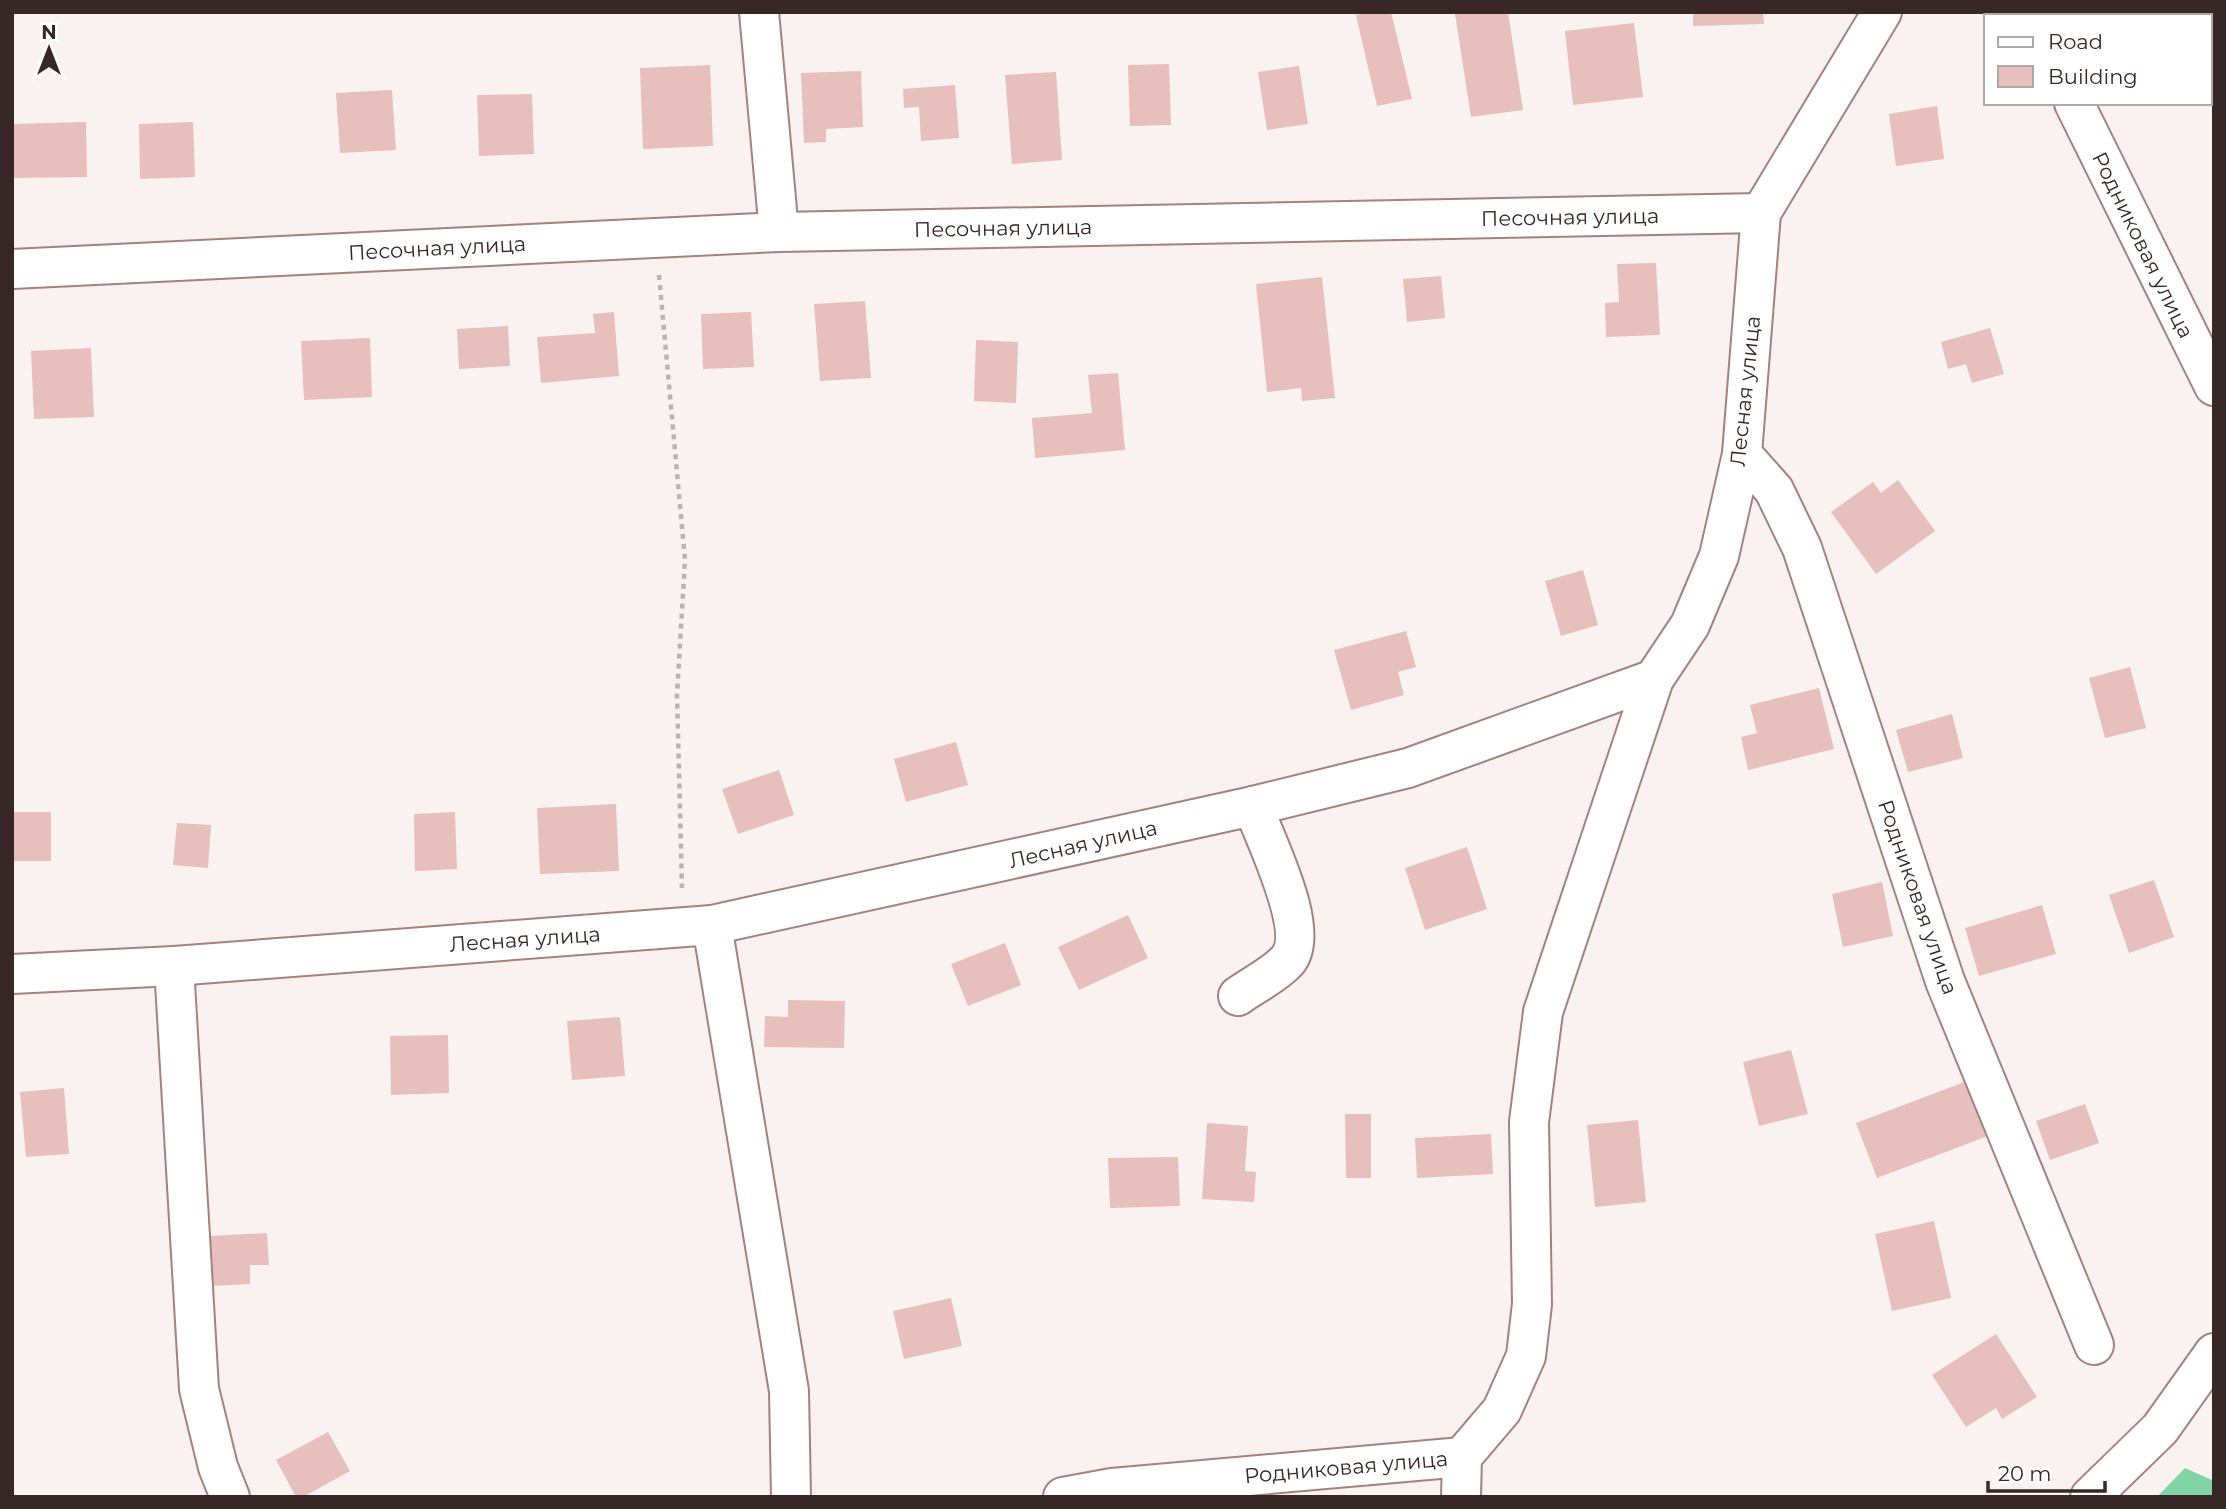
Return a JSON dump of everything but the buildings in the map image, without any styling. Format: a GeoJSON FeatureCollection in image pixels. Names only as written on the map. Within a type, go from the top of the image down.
{"type":"FeatureCollection","features":[{"type":"Feature","properties":{"kind":"street"},"geometry":{"type":"LineString","coordinates":[[760,12],[779,232]]}},
{"type":"Feature","properties":{"kind":"street"},"geometry":{"type":"LineString","coordinates":[[1761,213],[1882,12]]}},
{"type":"Feature","properties":{"kind":"street","name":"Родниковая улица"},"geometry":{"type":"LineString","coordinates":[[2075,105],[2214,386]]}},
{"type":"Feature","properties":{"kind":"street","name":"Песочная улица"},"geometry":{"type":"LineString","coordinates":[[12,269],[779,232],[1761,213]]}},
{"type":"Feature","properties":{"kind":"street","name":"Лесная улица"},"geometry":{"type":"LineString","coordinates":[[12,974],[174,966],[698,926],[1253,806],[1408,768],[1654,679],[1690,625],[1718,556],[1742,454],[1761,213]]}},
{"type":"Feature","properties":{"kind":"street","name":"Родниковая улица"},"geometry":{"type":"LineString","coordinates":[[1742,454],[1774,490],[1802,548],[1945,981],[2094,1345]]}},
{"type":"Feature","properties":{"kind":"street","name":"Родниковая улица"},"geometry":{"type":"LineString","coordinates":[[1461,1497],[1462,1457],[1502,1410],[1526,1356],[1532,1304],[1529,1122],[1543,1012],[1654,679]]}},
{"type":"Feature","properties":{"kind":"street"},"geometry":{"type":"LineString","coordinates":[[1238,996],[1287,960],[1296,942],[1295,920],[1253,806]]}},
{"type":"Feature","properties":{"kind":"street"},"geometry":{"type":"LineString","coordinates":[[698,926],[789,1391],[791,1497]]}},
{"type":"Feature","properties":{"kind":"street"},"geometry":{"type":"LineString","coordinates":[[174,966],[199,1389],[218,1467],[230,1497]]}},
{"type":"Feature","properties":{"kind":"street"},"geometry":{"type":"LineString","coordinates":[[2090,1497],[2160,1429],[2214,1353]]}},
{"type":"Feature","properties":{"kind":"street","name":"Родниковая улица"},"geometry":{"type":"LineString","coordinates":[[1063,1497],[1112,1488],[1462,1457]]}},
{"type":"Feature","properties":{"kind":"path"},"geometry":{"type":"LineString","coordinates":[[655,238],[685,560],[677,695],[698,926]]}},
{"type":"Feature","properties":{"kind":"shaded area"},"geometry":{"type":"Polygon","coordinates":[[[2185,1468],[2214,1481],[2214,1497],[2157,1497],[2185,1468]]]}}]}
